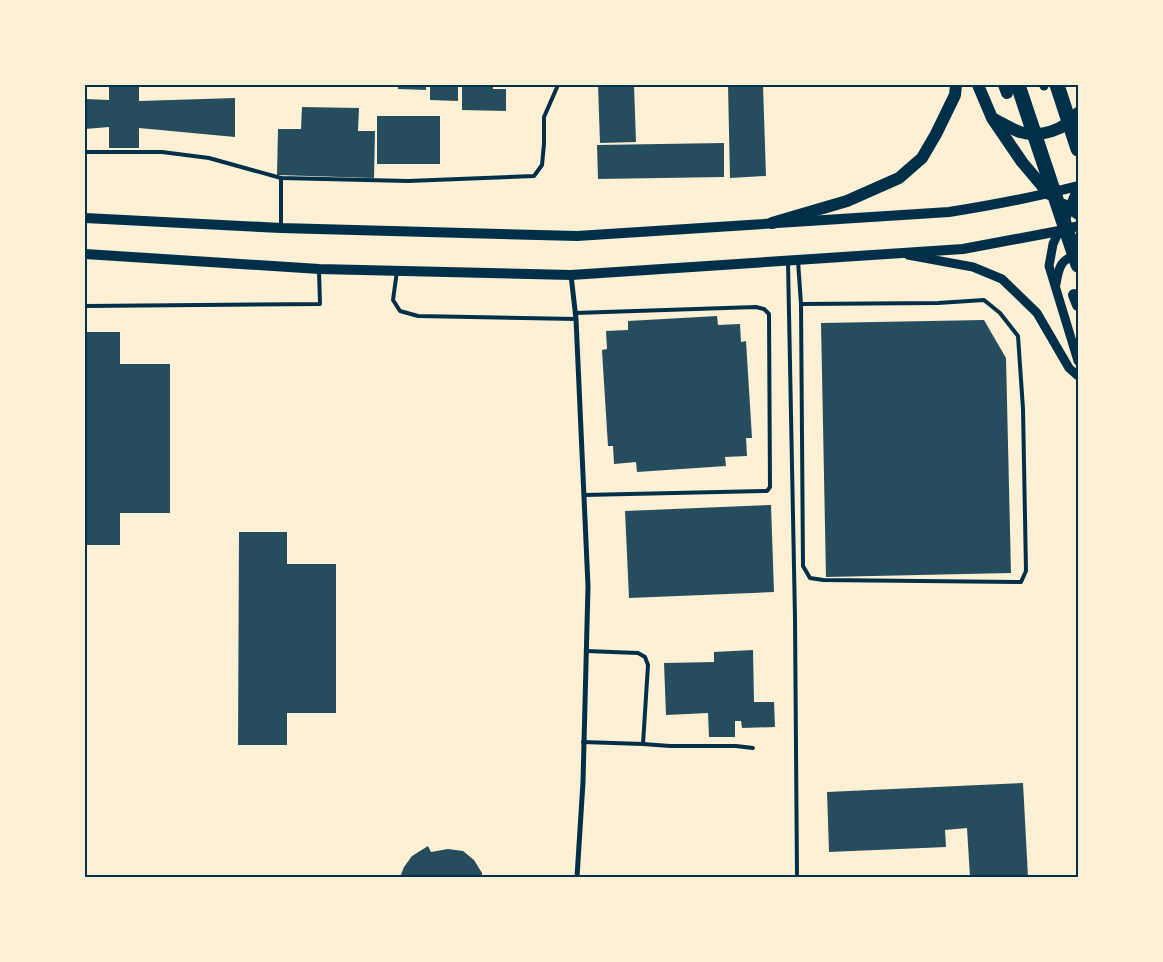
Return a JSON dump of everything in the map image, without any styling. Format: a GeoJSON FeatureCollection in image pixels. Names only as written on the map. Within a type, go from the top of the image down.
{"type":"FeatureCollection","features":[{"type":"Feature","properties":{"kind":"highway"},"geometry":{"type":"LineString","coordinates":[[1057,85],[1078,149]]}},
{"type":"Feature","properties":{"kind":"highway"},"geometry":{"type":"LineString","coordinates":[[1010,88],[1078,265]]}},
{"type":"Feature","properties":{"kind":"main road"},"geometry":{"type":"LineString","coordinates":[[772,223],[847,200],[899,178],[922,158],[936,134],[954,95],[956,85]]}},
{"type":"Feature","properties":{"kind":"main road"},"geometry":{"type":"LineString","coordinates":[[978,85],[992,118],[1022,162],[1049,194],[1078,215]]}},
{"type":"Feature","properties":{"kind":"main road"},"geometry":{"type":"LineString","coordinates":[[992,118],[1020,132],[1035,134],[1055,131],[1072,120],[1078,113]]}},
{"type":"Feature","properties":{"kind":"main road"},"geometry":{"type":"LineString","coordinates":[[85,218],[281,228],[577,236],[949,212],[1002,204],[1078,187]]}},
{"type":"Feature","properties":{"kind":"main road"},"geometry":{"type":"LineString","coordinates":[[1059,231],[1078,187]]}},
{"type":"Feature","properties":{"kind":"main road"},"geometry":{"type":"LineString","coordinates":[[85,254],[319,269],[571,275],[963,249],[1078,226]]}},
{"type":"Feature","properties":{"kind":"street"},"geometry":{"type":"LineString","coordinates":[[1059,231],[1053,244],[1049,266],[1078,361]]}},
{"type":"Feature","properties":{"kind":"street"},"geometry":{"type":"LineString","coordinates":[[1056,287],[1058,271],[1063,262],[1078,253]]}},
{"type":"Feature","properties":{"kind":"street"},"geometry":{"type":"LineString","coordinates":[[900,254],[973,267],[1002,279],[1037,313],[1069,368],[1078,376]]}},
{"type":"Feature","properties":{"kind":"street"},"geometry":{"type":"LineString","coordinates":[[571,275],[576,313],[588,586],[583,782],[577,877]]}},
{"type":"Feature","properties":{"kind":"lane"},"geometry":{"type":"LineString","coordinates":[[85,152],[162,152],[209,158],[281,178],[408,181],[534,176],[542,165],[544,117],[558,85]]}},
{"type":"Feature","properties":{"kind":"lane"},"geometry":{"type":"LineString","coordinates":[[281,178],[281,228]]}},
{"type":"Feature","properties":{"kind":"lane"},"geometry":{"type":"LineString","coordinates":[[793,261],[801,304],[803,566],[810,578],[823,580],[1021,582],[1026,570],[1023,409],[1018,336],[1000,313],[984,300],[938,303],[801,304]]}},
{"type":"Feature","properties":{"kind":"lane"},"geometry":{"type":"LineString","coordinates":[[793,261],[797,877]]}},
{"type":"Feature","properties":{"kind":"lane"},"geometry":{"type":"LineString","coordinates":[[85,306],[320,304],[319,269]]}},
{"type":"Feature","properties":{"kind":"lane"},"geometry":{"type":"LineString","coordinates":[[398,271],[392,300],[400,312],[418,316],[576,319]]}},
{"type":"Feature","properties":{"kind":"lane"},"geometry":{"type":"LineString","coordinates":[[576,313],[756,307],[764,309],[769,314],[770,487],[767,491],[584,495]]}},
{"type":"Feature","properties":{"kind":"lane"},"geometry":{"type":"LineString","coordinates":[[586,651],[638,653],[645,657],[648,665],[643,744]]}},
{"type":"Feature","properties":{"kind":"lane"},"geometry":{"type":"LineString","coordinates":[[583,742],[753,748]]}},
{"type":"Feature","properties":{"kind":"building"},"geometry":{"type":"Polygon","coordinates":[[[109,85],[139,85],[139,101],[235,98],[235,137],[139,128],[139,148],[109,148],[109,127],[85,129],[85,99],[109,100],[109,85]]]}},
{"type":"Feature","properties":{"kind":"building"},"geometry":{"type":"Polygon","coordinates":[[[398,85],[426,85],[426,90],[398,89],[398,85]]]}},
{"type":"Feature","properties":{"kind":"building"},"geometry":{"type":"Polygon","coordinates":[[[430,85],[458,85],[458,101],[430,100],[430,85]]]}},
{"type":"Feature","properties":{"kind":"building"},"geometry":{"type":"Polygon","coordinates":[[[462,85],[493,85],[493,89],[506,89],[506,111],[462,110],[462,85]]]}},
{"type":"Feature","properties":{"kind":"building"},"geometry":{"type":"Polygon","coordinates":[[[598,85],[634,85],[636,142],[600,143],[598,85]]]}},
{"type":"Feature","properties":{"kind":"building"},"geometry":{"type":"Polygon","coordinates":[[[728,85],[763,85],[766,176],[730,178],[728,85]]]}},
{"type":"Feature","properties":{"kind":"building"},"geometry":{"type":"Polygon","coordinates":[[[302,107],[359,108],[358,131],[375,131],[374,178],[277,175],[278,129],[301,129],[302,107]]]}},
{"type":"Feature","properties":{"kind":"building"},"geometry":{"type":"Polygon","coordinates":[[[377,116],[440,116],[440,164],[377,164],[377,116]]]}},
{"type":"Feature","properties":{"kind":"building"},"geometry":{"type":"Polygon","coordinates":[[[724,143],[724,177],[598,179],[597,145],[724,143]]]}},
{"type":"Feature","properties":{"kind":"building"},"geometry":{"type":"Polygon","coordinates":[[[717,316],[718,325],[740,324],[741,342],[746,341],[752,438],[746,438],[747,456],[725,457],[726,466],[637,472],[636,462],[614,464],[613,446],[608,446],[603,367],[602,350],[607,349],[606,331],[628,330],[628,321],[717,316]]]}},
{"type":"Feature","properties":{"kind":"building"},"geometry":{"type":"Polygon","coordinates":[[[984,320],[1006,358],[1011,573],[826,577],[821,323],[984,320]]]}},
{"type":"Feature","properties":{"kind":"building"},"geometry":{"type":"Polygon","coordinates":[[[85,332],[120,332],[120,364],[170,364],[170,513],[120,513],[120,545],[85,545],[85,332]]]}},
{"type":"Feature","properties":{"kind":"building"},"geometry":{"type":"Polygon","coordinates":[[[771,505],[774,592],[629,598],[625,511],[771,505]]]}},
{"type":"Feature","properties":{"kind":"building"},"geometry":{"type":"Polygon","coordinates":[[[239,532],[287,532],[287,564],[336,564],[336,713],[287,713],[287,745],[238,745],[239,532]]]}},
{"type":"Feature","properties":{"kind":"building"},"geometry":{"type":"Polygon","coordinates":[[[753,650],[754,702],[774,702],[775,727],[742,728],[741,721],[735,721],[735,737],[709,737],[708,713],[666,715],[664,663],[714,662],[714,652],[753,650]]]}},
{"type":"Feature","properties":{"kind":"building"},"geometry":{"type":"Polygon","coordinates":[[[1023,783],[1028,877],[970,877],[967,828],[945,830],[946,847],[829,852],[827,792],[1023,783]]]}},
{"type":"Feature","properties":{"kind":"building"},"geometry":{"type":"Polygon","coordinates":[[[428,846],[431,852],[448,849],[463,851],[474,860],[482,873],[482,877],[400,877],[412,856],[428,846]]]}}]}
